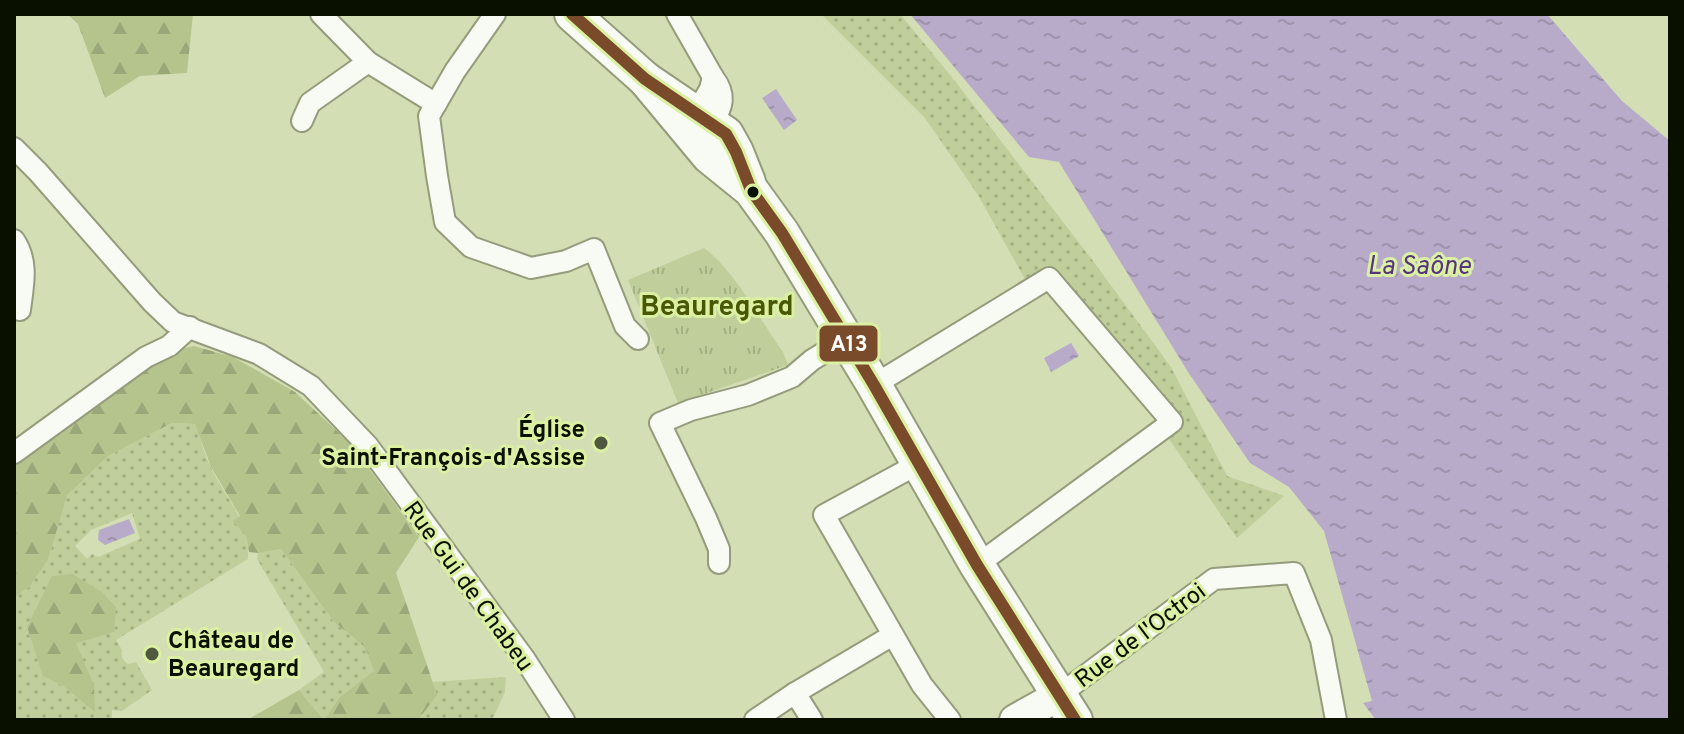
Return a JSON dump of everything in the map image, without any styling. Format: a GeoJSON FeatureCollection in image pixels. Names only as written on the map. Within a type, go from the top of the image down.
{"type":"FeatureCollection","features":[{"type":"Feature","properties":{"kind":"main road"},"geometry":{"type":"LineString","coordinates":[[572,14],[700,125],[726,134],[751,190],[782,233],[977,565],[1067,708]]}},
{"type":"Feature","properties":{"kind":"street"},"geometry":{"type":"LineString","coordinates":[[321,14],[368,62],[436,104]]}},
{"type":"Feature","properties":{"kind":"street"},"geometry":{"type":"LineString","coordinates":[[495,14],[455,71],[429,116],[445,222],[471,247],[531,268],[566,261],[594,249],[625,326],[638,339]]}},
{"type":"Feature","properties":{"kind":"street"},"geometry":{"type":"LineString","coordinates":[[677,14],[723,96],[720,112],[700,125]]}},
{"type":"Feature","properties":{"kind":"street"},"geometry":{"type":"LineString","coordinates":[[302,121],[310,103],[368,62]]}},
{"type":"Feature","properties":{"kind":"street","name":"Rue Gui de Chabeu"},"geometry":{"type":"LineString","coordinates":[[14,148],[152,302],[181,325],[259,354],[311,386],[368,446],[524,658],[564,720]]}},
{"type":"Feature","properties":{"kind":"street"},"geometry":{"type":"LineString","coordinates":[[14,240],[20,248],[24,265],[20,310]]}},
{"type":"Feature","properties":{"kind":"street"},"geometry":{"type":"LineString","coordinates":[[874,385],[1049,278],[1172,422],[977,565]]}},
{"type":"Feature","properties":{"kind":"street"},"geometry":{"type":"LineString","coordinates":[[14,453],[146,357],[169,346],[181,325]]}},
{"type":"Feature","properties":{"kind":"street"},"geometry":{"type":"LineString","coordinates":[[719,563],[719,549],[706,518],[660,423],[691,410],[748,395],[792,377],[846,339]]}},
{"type":"Feature","properties":{"kind":"street"},"geometry":{"type":"LineString","coordinates":[[918,464],[824,515],[938,717]]}},
{"type":"Feature","properties":{"kind":"street","name":"Rue de l'Octroi"},"geometry":{"type":"LineString","coordinates":[[1067,708],[1214,579],[1294,573],[1321,640],[1336,720]]}},
{"type":"Feature","properties":{"kind":"street"},"geometry":{"type":"LineString","coordinates":[[755,720],[893,635]]}},
{"type":"Feature","properties":{"kind":"street"},"geometry":{"type":"LineString","coordinates":[[795,693],[812,720]]}},
{"type":"Feature","properties":{"kind":"street"},"geometry":{"type":"LineString","coordinates":[[1015,720],[1067,708]]}},
{"type":"Feature","properties":{"kind":"green space"},"geometry":{"type":"Polygon","coordinates":[[[67,14],[193,14],[187,73],[140,76],[105,98],[78,24],[67,14]]]}},
{"type":"Feature","properties":{"kind":"green space"},"geometry":{"type":"Polygon","coordinates":[[[821,14],[900,14],[955,81],[1171,367],[1227,476],[1284,496],[1237,538],[1162,429],[1172,422],[1049,278],[1026,281],[978,195],[925,118],[821,14]]]}},
{"type":"Feature","properties":{"kind":"green space"},"geometry":{"type":"Polygon","coordinates":[[[704,248],[737,283],[783,352],[788,365],[678,403],[628,280],[704,248]]]}},
{"type":"Feature","properties":{"kind":"green space"},"geometry":{"type":"Polygon","coordinates":[[[194,346],[233,357],[295,392],[352,445],[419,537],[396,573],[437,695],[418,720],[324,720],[339,698],[374,671],[365,647],[333,621],[281,549],[249,552],[246,536],[233,521],[240,516],[211,467],[195,424],[172,423],[108,456],[67,495],[48,560],[29,587],[14,598],[14,464],[167,352],[194,346]]]}},
{"type":"Feature","properties":{"kind":"green space"},"geometry":{"type":"Polygon","coordinates":[[[172,423],[196,424],[210,466],[241,521],[248,545],[248,559],[116,640],[123,659],[128,664],[136,662],[152,690],[122,711],[112,710],[112,720],[14,720],[14,598],[29,587],[48,560],[66,495],[108,456],[172,423]],[[132,513],[91,530],[75,546],[87,559],[92,554],[98,557],[140,539],[132,513]],[[27,627],[44,676],[63,686],[95,711],[75,643],[27,627]]]}},
{"type":"Feature","properties":{"kind":"green space"},"geometry":{"type":"Polygon","coordinates":[[[281,549],[333,621],[365,647],[375,672],[339,698],[324,720],[299,690],[324,672],[257,559],[258,553],[281,549]]]}},
{"type":"Feature","properties":{"kind":"green space"},"geometry":{"type":"Polygon","coordinates":[[[72,574],[102,592],[116,607],[114,632],[76,643],[94,685],[95,712],[63,686],[43,676],[27,627],[52,576],[72,574]]]}},
{"type":"Feature","properties":{"kind":"green space"},"geometry":{"type":"Polygon","coordinates":[[[506,677],[505,692],[492,720],[418,720],[436,695],[432,682],[506,677]]]}},
{"type":"Feature","properties":{"kind":"green space"},"geometry":{"type":"Polygon","coordinates":[[[299,690],[324,720],[247,720],[299,690]]]}},
{"type":"Feature","properties":{"kind":"water","name":"La Saône"},"geometry":{"type":"Polygon","coordinates":[[[910,14],[1547,14],[1622,101],[1670,141],[1670,720],[1376,720],[1363,703],[1372,701],[1324,531],[1289,487],[1250,463],[1188,372],[1059,162],[1029,157],[910,14]]]}},
{"type":"Feature","properties":{"kind":"water"},"geometry":{"type":"Polygon","coordinates":[[[776,89],[797,120],[784,130],[762,98],[776,89]]]}},
{"type":"Feature","properties":{"kind":"water"},"geometry":{"type":"Polygon","coordinates":[[[1071,343],[1079,356],[1051,372],[1044,358],[1071,343]]]}},
{"type":"Feature","properties":{"kind":"water"},"geometry":{"type":"Polygon","coordinates":[[[129,519],[135,533],[105,545],[98,540],[99,530],[129,519]]]}},
{"type":"Feature","properties":{"kind":"transit line","name":"A13"},"geometry":{"type":"LineString","coordinates":[[572,14],[645,79],[726,134],[751,190],[782,233],[977,565],[1075,720]]}},
{"type":"Feature","properties":{"kind":"place","name":"Église Saint-François-d'Assise"},"geometry":{"type":"Point","coordinates":[601,443]}},
{"type":"Feature","properties":{"kind":"place","name":"Château de Beauregard"},"geometry":{"type":"Point","coordinates":[152,654]}},
{"type":"Feature","properties":{"kind":"district","name":"Beauregard"},"geometry":{"type":"Point","coordinates":[717,305]}}]}
